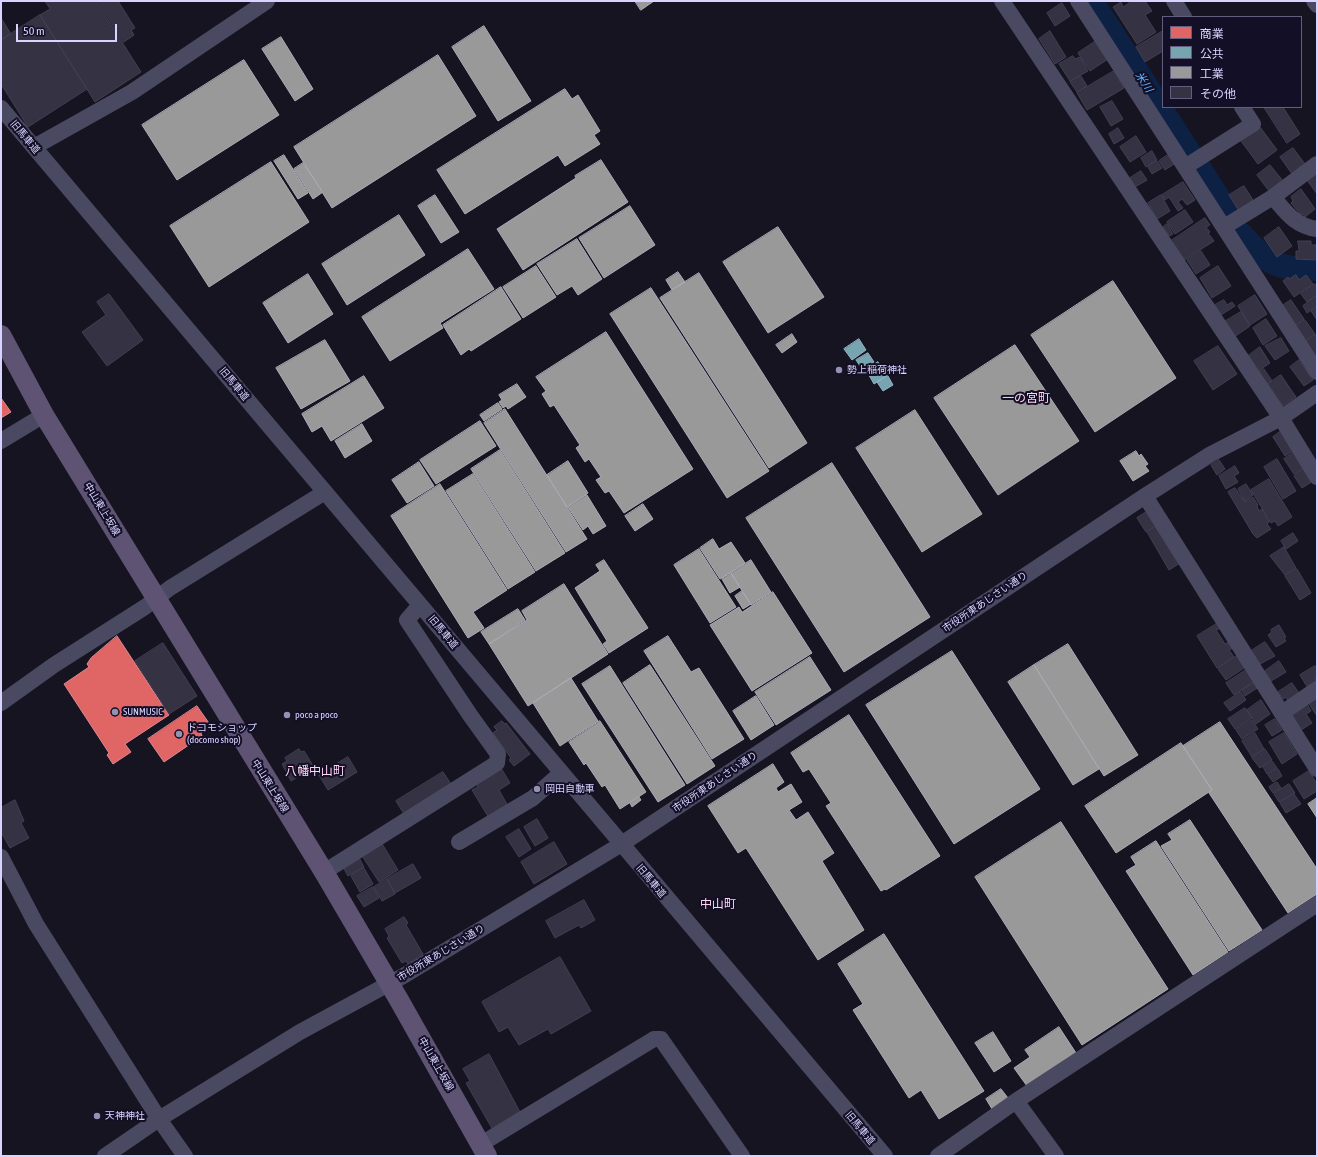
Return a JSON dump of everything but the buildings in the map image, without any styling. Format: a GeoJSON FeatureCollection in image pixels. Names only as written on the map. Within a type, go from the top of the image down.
{"type":"FeatureCollection","features":[{"type":"Feature","properties":{"kind":"main road","name":"中山東上坂線"},"geometry":{"type":"LineString","coordinates":[[1,335],[44,415],[155,599],[324,872],[390,984],[484,1150]]}},
{"type":"Feature","properties":{"kind":"street"},"geometry":{"type":"LineString","coordinates":[[34,147],[132,92],[267,1]]}},
{"type":"Feature","properties":{"kind":"street"},"geometry":{"type":"LineString","coordinates":[[1002,1],[1281,418],[1317,477]]}},
{"type":"Feature","properties":{"kind":"street"},"geometry":{"type":"LineString","coordinates":[[1174,1],[1183,16]]}},
{"type":"Feature","properties":{"kind":"street"},"geometry":{"type":"LineString","coordinates":[[1314,1],[1317,5]]}},
{"type":"Feature","properties":{"kind":"street"},"geometry":{"type":"LineString","coordinates":[[1085,3],[1185,167],[1317,372]]}},
{"type":"Feature","properties":{"kind":"street","name":"旧馬車道"},"geometry":{"type":"LineString","coordinates":[[1,108],[620,844],[885,1156]]}},
{"type":"Feature","properties":{"kind":"street"},"geometry":{"type":"LineString","coordinates":[[1185,167],[1253,124],[1243,108]]}},
{"type":"Feature","properties":{"kind":"street"},"geometry":{"type":"LineString","coordinates":[[1224,227],[1273,197],[1317,164]]}},
{"type":"Feature","properties":{"kind":"street"},"geometry":{"type":"LineString","coordinates":[[1273,197],[1294,221],[1309,228],[1317,229]]}},
{"type":"Feature","properties":{"kind":"street","name":"市役所東あじさい通り"},"geometry":{"type":"LineString","coordinates":[[104,1156],[159,1119],[300,1032],[390,984],[620,844],[1145,496],[1212,454],[1281,418],[1317,393]]}},
{"type":"Feature","properties":{"kind":"street"},"geometry":{"type":"LineString","coordinates":[[1,441],[44,415]]}},
{"type":"Feature","properties":{"kind":"street"},"geometry":{"type":"LineString","coordinates":[[1,703],[54,665],[127,619],[170,588],[325,492]]}},
{"type":"Feature","properties":{"kind":"street"},"geometry":{"type":"LineString","coordinates":[[1145,496],[1317,769]]}},
{"type":"Feature","properties":{"kind":"street"},"geometry":{"type":"LineString","coordinates":[[324,872],[497,763],[498,754],[470,715],[408,620],[420,605]]}},
{"type":"Feature","properties":{"kind":"street"},"geometry":{"type":"LineString","coordinates":[[1282,713],[1317,690]]}},
{"type":"Feature","properties":{"kind":"street"},"geometry":{"type":"LineString","coordinates":[[459,842],[533,798],[561,773]]}},
{"type":"Feature","properties":{"kind":"street"},"geometry":{"type":"LineString","coordinates":[[1,857],[36,924],[159,1119],[185,1156]]}},
{"type":"Feature","properties":{"kind":"street"},"geometry":{"type":"LineString","coordinates":[[938,1156],[1016,1101],[1317,904]]}},
{"type":"Feature","properties":{"kind":"street"},"geometry":{"type":"LineString","coordinates":[[484,1150],[654,1039],[662,1039],[742,1156]]}},
{"type":"Feature","properties":{"kind":"street"},"geometry":{"type":"LineString","coordinates":[[1016,1101],[1056,1156]]}},
{"type":"Feature","properties":{"kind":"waterway","name":"米川"},"geometry":{"type":"LineString","coordinates":[[1096,8],[1192,157]]}},
{"type":"Feature","properties":{"kind":"waterway","name":"米川"},"geometry":{"type":"LineString","coordinates":[[1198,166],[1228,213]]}},
{"type":"Feature","properties":{"kind":"waterway","name":"米川"},"geometry":{"type":"LineString","coordinates":[[1242,235],[1259,253],[1275,263],[1292,268],[1317,269]]}},
{"type":"Feature","properties":{"kind":"place","name":"勢上稲荷神社"},"geometry":{"type":"Point","coordinates":[839,370]}},
{"type":"Feature","properties":{"kind":"place","name":"SUNMUSIC"},"geometry":{"type":"Point","coordinates":[115,712]}},
{"type":"Feature","properties":{"kind":"place","name":"poco a poco"},"geometry":{"type":"Point","coordinates":[287,715]}},
{"type":"Feature","properties":{"kind":"place","name":"ドコモショップ (docomo shop)"},"geometry":{"type":"Point","coordinates":[179,734]}},
{"type":"Feature","properties":{"kind":"place","name":"岡田自動車"},"geometry":{"type":"Point","coordinates":[537,789]}},
{"type":"Feature","properties":{"kind":"place","name":"天神神社"},"geometry":{"type":"Point","coordinates":[97,1116]}},
{"type":"Feature","properties":{"kind":"district","name":"一の宮町"},"geometry":{"type":"Point","coordinates":[1026,398]}},
{"type":"Feature","properties":{"kind":"district","name":"八幡中山町"},"geometry":{"type":"Point","coordinates":[315,771]}},
{"type":"Feature","properties":{"kind":"district","name":"中山町"},"geometry":{"type":"Point","coordinates":[718,904]}}]}
